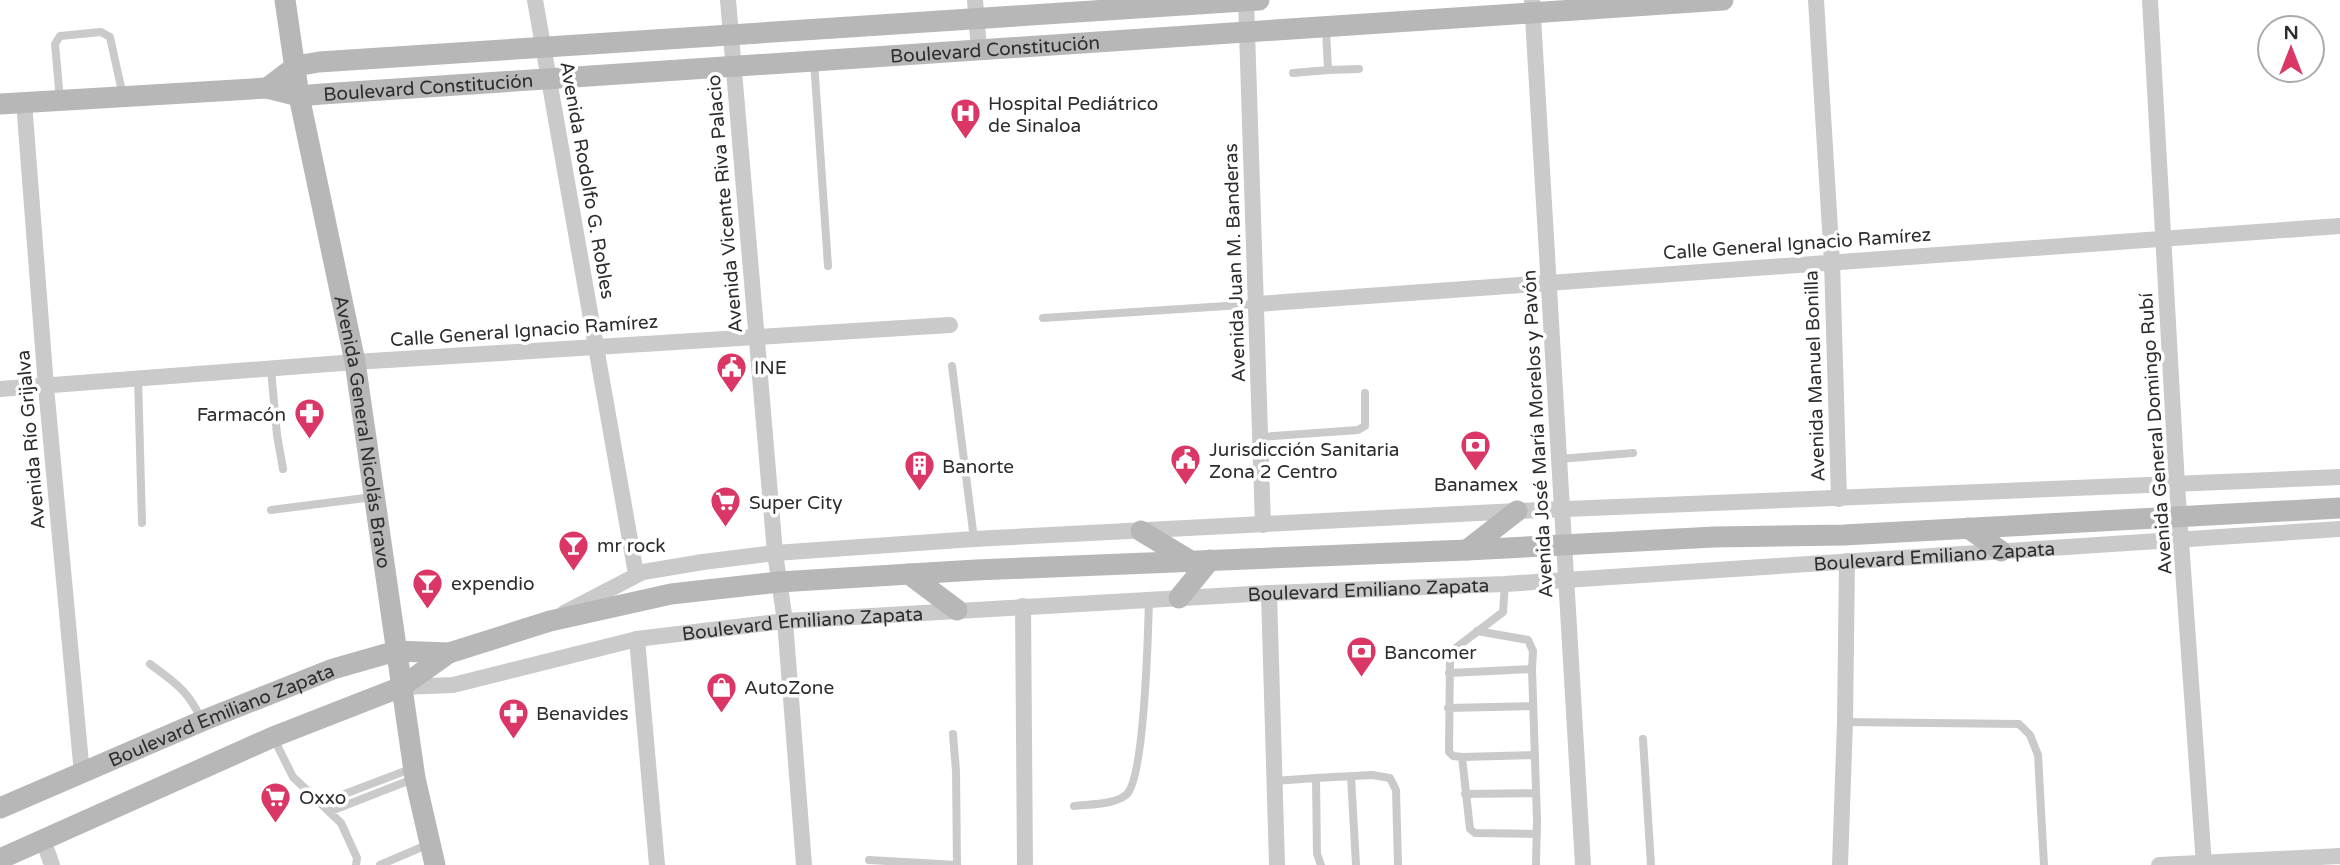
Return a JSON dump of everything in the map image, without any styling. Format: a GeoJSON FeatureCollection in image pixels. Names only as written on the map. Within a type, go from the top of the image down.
{"type":"FeatureCollection","features":[{"type":"Feature","properties":{"kind":"main road","name":"Avenida General Nicolás Bravo"},"geometry":{"type":"LineString","coordinates":[[285,0],[299,96],[355,362],[401,687],[415,773],[435,865]]}},
{"type":"Feature","properties":{"kind":"main road","name":"Boulevard Constitución"},"geometry":{"type":"LineString","coordinates":[[267,88],[296,66],[319,62],[731,35],[976,9],[1259,0]]}},
{"type":"Feature","properties":{"kind":"main road","name":"Boulevard Constitución"},"geometry":{"type":"LineString","coordinates":[[0,104],[267,88],[299,96],[1326,27],[1533,6],[1723,0]]}},
{"type":"Feature","properties":{"kind":"main road","name":"Boulevard Emiliano Zapata"},"geometry":{"type":"LineString","coordinates":[[0,859],[273,737],[401,687],[449,653],[550,621],[658,597],[779,582],[909,574],[1968,528],[2334,508]]}},
{"type":"Feature","properties":{"kind":"main road"},"geometry":{"type":"LineString","coordinates":[[1467,550],[1517,511]]}},
{"type":"Feature","properties":{"kind":"main road"},"geometry":{"type":"LineString","coordinates":[[1968,528],[2001,551]]}},
{"type":"Feature","properties":{"kind":"main road"},"geometry":{"type":"LineString","coordinates":[[1141,531],[1189,560]]}},
{"type":"Feature","properties":{"kind":"main road"},"geometry":{"type":"LineString","coordinates":[[1179,598],[1210,560]]}},
{"type":"Feature","properties":{"kind":"main road"},"geometry":{"type":"LineString","coordinates":[[909,574],[957,610]]}},
{"type":"Feature","properties":{"kind":"main road","name":"Boulevard Emiliano Zapata"},"geometry":{"type":"LineString","coordinates":[[0,808],[333,669],[396,651],[449,653]]}},
{"type":"Feature","properties":{"kind":"street","name":"Avenida Rodolfo G. Robles"},"geometry":{"type":"LineString","coordinates":[[535,0],[636,574]]}},
{"type":"Feature","properties":{"kind":"street","name":"Avenida Vicente Riva Palacio"},"geometry":{"type":"LineString","coordinates":[[728,0],[775,554],[785,621],[804,865]]}},
{"type":"Feature","properties":{"kind":"street","name":"Avenida Juan M. Banderas"},"geometry":{"type":"LineString","coordinates":[[1246,0],[1263,524]]}},
{"type":"Feature","properties":{"kind":"street","name":"Avenida Manuel Bonilla"},"geometry":{"type":"LineString","coordinates":[[1816,0],[1832,262],[1839,499]]}},
{"type":"Feature","properties":{"kind":"street","name":"Avenida General Domingo Rubí"},"geometry":{"type":"LineString","coordinates":[[2150,0],[2177,485],[2183,539],[2204,864]]}},
{"type":"Feature","properties":{"kind":"street","name":"Avenida José María Morelos y Pavón"},"geometry":{"type":"LineString","coordinates":[[1533,6],[1583,865]]}},
{"type":"Feature","properties":{"kind":"street"},"geometry":{"type":"LineString","coordinates":[[976,9],[979,50]]}},
{"type":"Feature","properties":{"kind":"street","name":"Avenida Río Grijalva"},"geometry":{"type":"LineString","coordinates":[[24,102],[46,387],[82,774]]}},
{"type":"Feature","properties":{"kind":"street","name":"Calle General Ignacio Ramírez"},"geometry":{"type":"LineString","coordinates":[[1256,304],[2340,226]]}},
{"type":"Feature","properties":{"kind":"street","name":"Calle General Ignacio Ramírez"},"geometry":{"type":"LineString","coordinates":[[0,389],[355,362],[950,325]]}},
{"type":"Feature","properties":{"kind":"street","name":"Boulevard Emiliano Zapata"},"geometry":{"type":"LineString","coordinates":[[550,621],[636,574],[704,562],[775,554],[975,539],[1517,511],[2340,477]]}},
{"type":"Feature","properties":{"kind":"street"},"geometry":{"type":"LineString","coordinates":[[2334,508],[2335,529]]}},
{"type":"Feature","properties":{"kind":"street","name":"Boulevard Emiliano Zapata"},"geometry":{"type":"LineString","coordinates":[[401,687],[453,685],[637,639],[785,621],[1269,593],[1505,584],[2335,529]]}},
{"type":"Feature","properties":{"kind":"street"},"geometry":{"type":"LineString","coordinates":[[1840,865],[1847,561]]}},
{"type":"Feature","properties":{"kind":"street"},"geometry":{"type":"LineString","coordinates":[[1269,593],[1277,865]]}},
{"type":"Feature","properties":{"kind":"street"},"geometry":{"type":"LineString","coordinates":[[1023,606],[1025,865]]}},
{"type":"Feature","properties":{"kind":"street"},"geometry":{"type":"LineString","coordinates":[[637,639],[657,865]]}},
{"type":"Feature","properties":{"kind":"street"},"geometry":{"type":"LineString","coordinates":[[43,840],[52,865]]}},
{"type":"Feature","properties":{"kind":"street"},"geometry":{"type":"LineString","coordinates":[[2159,865],[2340,856]]}},
{"type":"Feature","properties":{"kind":"lane"},"geometry":{"type":"LineString","coordinates":[[1326,27],[1328,70]]}},
{"type":"Feature","properties":{"kind":"lane"},"geometry":{"type":"LineString","coordinates":[[60,100],[55,44],[60,36],[101,32],[110,37],[123,96]]}},
{"type":"Feature","properties":{"kind":"lane"},"geometry":{"type":"LineString","coordinates":[[814,61],[828,266]]}},
{"type":"Feature","properties":{"kind":"lane"},"geometry":{"type":"LineString","coordinates":[[1293,72],[1359,69]]}},
{"type":"Feature","properties":{"kind":"lane"},"geometry":{"type":"LineString","coordinates":[[1043,318],[1256,304]]}},
{"type":"Feature","properties":{"kind":"lane"},"geometry":{"type":"LineString","coordinates":[[952,366],[975,539]]}},
{"type":"Feature","properties":{"kind":"lane"},"geometry":{"type":"LineString","coordinates":[[271,369],[283,470]]}},
{"type":"Feature","properties":{"kind":"lane"},"geometry":{"type":"LineString","coordinates":[[138,377],[142,523]]}},
{"type":"Feature","properties":{"kind":"lane"},"geometry":{"type":"LineString","coordinates":[[1260,437],[1359,430],[1365,426],[1365,393]]}},
{"type":"Feature","properties":{"kind":"lane"},"geometry":{"type":"LineString","coordinates":[[1559,459],[1633,453]]}},
{"type":"Feature","properties":{"kind":"lane"},"geometry":{"type":"LineString","coordinates":[[271,510],[375,496]]}},
{"type":"Feature","properties":{"kind":"lane"},"geometry":{"type":"LineString","coordinates":[[1505,584],[1503,612],[1452,653],[1449,673],[1449,752],[1453,756],[1462,757],[1534,755]]}},
{"type":"Feature","properties":{"kind":"lane"},"geometry":{"type":"LineString","coordinates":[[1074,806],[1117,800],[1126,795],[1132,787],[1138,766],[1150,600]]}},
{"type":"Feature","properties":{"kind":"lane"},"geometry":{"type":"LineString","coordinates":[[1477,631],[1528,640],[1533,651],[1536,865]]}},
{"type":"Feature","properties":{"kind":"lane"},"geometry":{"type":"LineString","coordinates":[[150,664],[186,692],[202,722]]}},
{"type":"Feature","properties":{"kind":"lane"},"geometry":{"type":"LineString","coordinates":[[1449,673],[1532,669]]}},
{"type":"Feature","properties":{"kind":"lane"},"geometry":{"type":"LineString","coordinates":[[1448,708],[1532,706]]}},
{"type":"Feature","properties":{"kind":"lane"},"geometry":{"type":"LineString","coordinates":[[1845,722],[2019,724],[2030,735],[2038,755],[2043,865]]}},
{"type":"Feature","properties":{"kind":"lane"},"geometry":{"type":"LineString","coordinates":[[869,860],[957,864],[953,734]]}},
{"type":"Feature","properties":{"kind":"lane"},"geometry":{"type":"LineString","coordinates":[[273,737],[289,771],[341,823],[357,858],[356,865]]}},
{"type":"Feature","properties":{"kind":"lane"},"geometry":{"type":"LineString","coordinates":[[1643,739],[1651,865]]}},
{"type":"Feature","properties":{"kind":"lane"},"geometry":{"type":"LineString","coordinates":[[1462,757],[1470,830],[1475,833],[1537,834]]}},
{"type":"Feature","properties":{"kind":"lane"},"geometry":{"type":"LineString","coordinates":[[321,803],[415,773]]}},
{"type":"Feature","properties":{"kind":"lane"},"geometry":{"type":"LineString","coordinates":[[331,811],[415,773]]}},
{"type":"Feature","properties":{"kind":"lane"},"geometry":{"type":"LineString","coordinates":[[1351,776],[1356,865]]}},
{"type":"Feature","properties":{"kind":"lane"},"geometry":{"type":"LineString","coordinates":[[1274,781],[1387,776],[1394,783],[1398,865]]}},
{"type":"Feature","properties":{"kind":"lane"},"geometry":{"type":"LineString","coordinates":[[1316,778],[1317,854],[1321,865]]}},
{"type":"Feature","properties":{"kind":"lane"},"geometry":{"type":"LineString","coordinates":[[1465,794],[1535,793]]}},
{"type":"Feature","properties":{"kind":"lane"},"geometry":{"type":"LineString","coordinates":[[380,865],[432,843]]}},
{"type":"Feature","properties":{"kind":"place","name":"Hospital Pediátrico de Sinaloa"},"geometry":{"type":"Point","coordinates":[965,141]}},
{"type":"Feature","properties":{"kind":"place","name":"INE"},"geometry":{"type":"Point","coordinates":[731,394]}},
{"type":"Feature","properties":{"kind":"place","name":"Farmacón"},"geometry":{"type":"Point","coordinates":[309,441]}},
{"type":"Feature","properties":{"kind":"place","name":"Banamex"},"geometry":{"type":"Point","coordinates":[1476,472]}},
{"type":"Feature","properties":{"kind":"place","name":"Jurisdicción Sanitaria Zona 2 Centro"},"geometry":{"type":"Point","coordinates":[1186,487]}},
{"type":"Feature","properties":{"kind":"place","name":"Banorte"},"geometry":{"type":"Point","coordinates":[919,493]}},
{"type":"Feature","properties":{"kind":"place","name":"Super City"},"geometry":{"type":"Point","coordinates":[726,529]}},
{"type":"Feature","properties":{"kind":"place","name":"mr rock"},"geometry":{"type":"Point","coordinates":[574,572]}},
{"type":"Feature","properties":{"kind":"place","name":"expendio"},"geometry":{"type":"Point","coordinates":[428,610]}},
{"type":"Feature","properties":{"kind":"place","name":"Bancomer"},"geometry":{"type":"Point","coordinates":[1361,679]}},
{"type":"Feature","properties":{"kind":"place","name":"AutoZone"},"geometry":{"type":"Point","coordinates":[721,714]}},
{"type":"Feature","properties":{"kind":"place","name":"Benavides"},"geometry":{"type":"Point","coordinates":[513,740]}},
{"type":"Feature","properties":{"kind":"place","name":"Oxxo"},"geometry":{"type":"Point","coordinates":[276,824]}}]}
